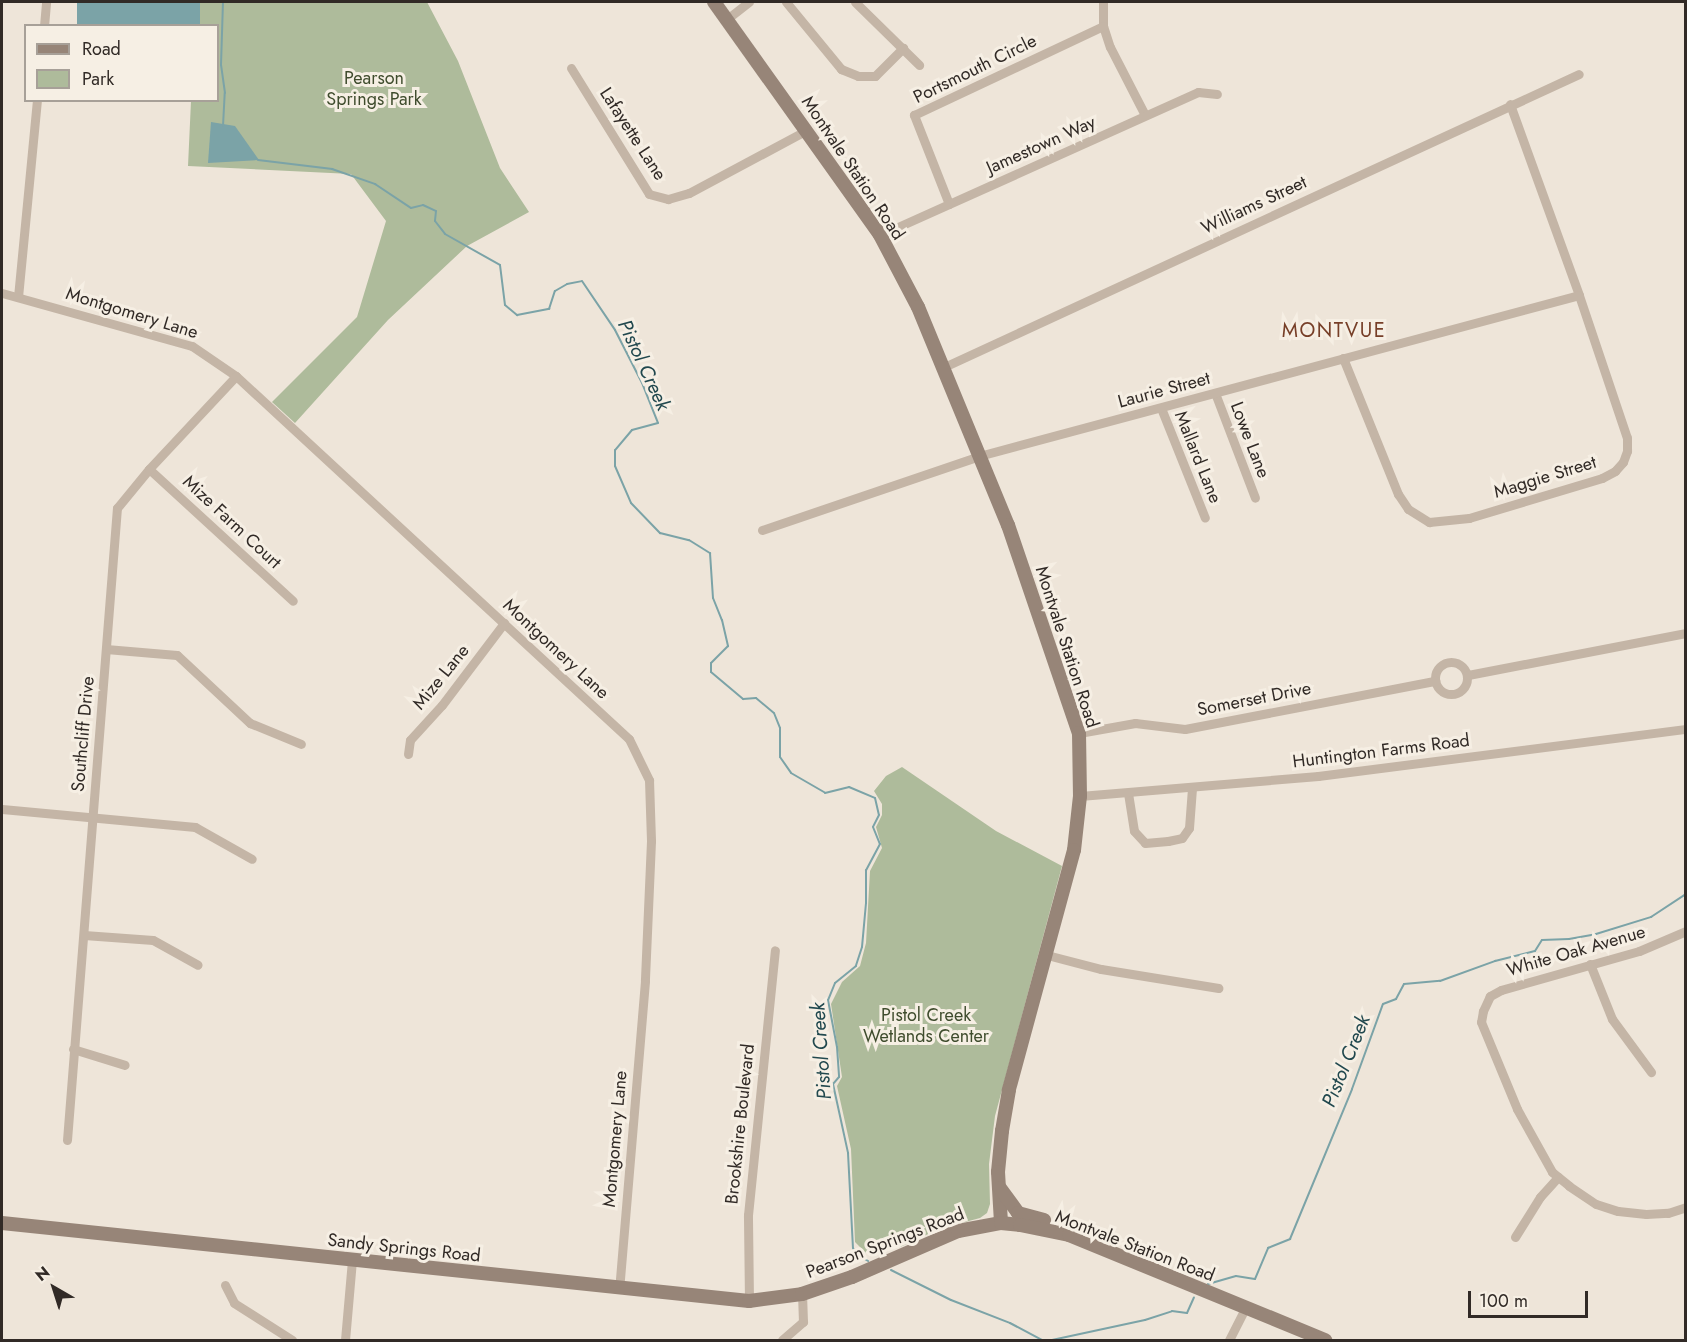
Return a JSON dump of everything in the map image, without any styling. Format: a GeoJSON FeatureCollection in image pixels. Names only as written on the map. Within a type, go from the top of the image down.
{"type":"FeatureCollection","features":[{"type":"Feature","properties":{"kind":"street"},"geometry":{"type":"LineString","coordinates":[[44,24],[46,2]]}},
{"type":"Feature","properties":{"kind":"street","name":"Montvale Station Road"},"geometry":{"type":"LineString","coordinates":[[714,2],[880,235],[918,307],[1008,525],[1079,733],[1080,796],[1074,850],[1009,1090],[1002,1131],[999,1187],[1001,1224],[1043,1229],[1068,1235],[1325,1341]]}},
{"type":"Feature","properties":{"kind":"street"},"geometry":{"type":"LineString","coordinates":[[727,19],[749,2]]}},
{"type":"Feature","properties":{"kind":"street"},"geometry":{"type":"LineString","coordinates":[[786,2],[841,69],[858,76],[875,76],[903,48]]}},
{"type":"Feature","properties":{"kind":"street"},"geometry":{"type":"LineString","coordinates":[[855,2],[919,65]]}},
{"type":"Feature","properties":{"kind":"street"},"geometry":{"type":"LineString","coordinates":[[1103,2],[1102,26],[1110,47],[1145,115]]}},
{"type":"Feature","properties":{"kind":"street","name":"Portsmouth Circle"},"geometry":{"type":"LineString","coordinates":[[949,204],[914,115],[1102,26]]}},
{"type":"Feature","properties":{"kind":"street","name":"Lafayette Lane"},"geometry":{"type":"LineString","coordinates":[[571,68],[649,194],[668,199],[689,193],[807,130]]}},
{"type":"Feature","properties":{"kind":"street","name":"Williams Street"},"geometry":{"type":"LineString","coordinates":[[944,367],[1579,74]]}},
{"type":"Feature","properties":{"kind":"street","name":"Jamestown Way"},"geometry":{"type":"LineString","coordinates":[[880,235],[1198,92],[1216,94]]}},
{"type":"Feature","properties":{"kind":"street"},"geometry":{"type":"LineString","coordinates":[[18,297],[37,102]]}},
{"type":"Feature","properties":{"kind":"street","name":"Maggie Street"},"geometry":{"type":"LineString","coordinates":[[1343,358],[1398,494],[1408,509],[1429,522],[1469,518],[1602,478],[1615,471],[1623,462],[1627,451],[1627,438],[1580,295],[1510,104]]}},
{"type":"Feature","properties":{"kind":"street","name":"Montgomery Lane"},"geometry":{"type":"LineString","coordinates":[[2,293],[192,346],[236,376],[629,739],[650,780],[651,841],[645,981],[619,1289]]}},
{"type":"Feature","properties":{"kind":"street","name":"Laurie Street"},"geometry":{"type":"LineString","coordinates":[[762,530],[980,456],[1580,295]]}},
{"type":"Feature","properties":{"kind":"street","name":"Southcliff Drive"},"geometry":{"type":"LineString","coordinates":[[67,1140],[117,508],[149,469],[236,376]]}},
{"type":"Feature","properties":{"kind":"street","name":"Lowe Lane"},"geometry":{"type":"LineString","coordinates":[[1215,393],[1255,498]]}},
{"type":"Feature","properties":{"kind":"street","name":"Mallard Lane"},"geometry":{"type":"LineString","coordinates":[[1161,408],[1205,518]]}},
{"type":"Feature","properties":{"kind":"street","name":"Mize Farm Court"},"geometry":{"type":"LineString","coordinates":[[149,469],[292,601]]}},
{"type":"Feature","properties":{"kind":"street","name":"Mize Lane"},"geometry":{"type":"LineString","coordinates":[[408,754],[410,740],[442,705],[504,623]]}},
{"type":"Feature","properties":{"kind":"street"},"geometry":{"type":"LineString","coordinates":[[1468,675],[1686,633]]}},
{"type":"Feature","properties":{"kind":"street"},"geometry":{"type":"LineString","coordinates":[[106,649],[177,656],[250,723],[301,744]]}},
{"type":"Feature","properties":{"kind":"street"},"geometry":{"type":"LineString","coordinates":[[1449,661],[1457,662],[1465,667],[1468,675],[1462,690],[1454,694],[1446,693],[1435,681],[1436,672],[1441,665],[1449,661]]}},
{"type":"Feature","properties":{"kind":"street","name":"Somerset Drive"},"geometry":{"type":"LineString","coordinates":[[1079,733],[1135,723],[1185,729],[1435,681]]}},
{"type":"Feature","properties":{"kind":"street","name":"Huntington Farms Road"},"geometry":{"type":"LineString","coordinates":[[1080,796],[1330,775],[1686,729]]}},
{"type":"Feature","properties":{"kind":"street"},"geometry":{"type":"LineString","coordinates":[[1128,793],[1134,831],[1145,843],[1182,838],[1189,828],[1192,788]]}},
{"type":"Feature","properties":{"kind":"street"},"geometry":{"type":"LineString","coordinates":[[2,809],[195,826],[252,859]]}},
{"type":"Feature","properties":{"kind":"street","name":"White Oak Avenue"},"geometry":{"type":"LineString","coordinates":[[1686,931],[1639,951],[1501,990],[1490,996],[1481,1022],[1517,1109],[1542,1156],[1558,1177],[1596,1204],[1618,1210],[1646,1214],[1668,1213],[1686,1207]]}},
{"type":"Feature","properties":{"kind":"street"},"geometry":{"type":"LineString","coordinates":[[84,935],[153,940],[198,965]]}},
{"type":"Feature","properties":{"kind":"street","name":"Brookshire Boulevard"},"geometry":{"type":"LineString","coordinates":[[749,1301],[748,1215],[775,950]]}},
{"type":"Feature","properties":{"kind":"street"},"geometry":{"type":"LineString","coordinates":[[1047,954],[1101,969],[1218,988]]}},
{"type":"Feature","properties":{"kind":"street"},"geometry":{"type":"LineString","coordinates":[[1590,964],[1612,1019],[1651,1072]]}},
{"type":"Feature","properties":{"kind":"street"},"geometry":{"type":"LineString","coordinates":[[73,1049],[125,1065]]}},
{"type":"Feature","properties":{"kind":"street"},"geometry":{"type":"LineString","coordinates":[[1515,1237],[1540,1197],[1558,1177]]}},
{"type":"Feature","properties":{"kind":"street"},"geometry":{"type":"LineString","coordinates":[[999,1187],[1018,1213],[1047,1221],[1068,1235]]}},
{"type":"Feature","properties":{"kind":"street","name":"Sandy Springs Road"},"geometry":{"type":"LineString","coordinates":[[2,1223],[749,1301],[802,1294]]}},
{"type":"Feature","properties":{"kind":"street","name":"Pearson Springs Road"},"geometry":{"type":"LineString","coordinates":[[782,1341],[803,1322],[802,1294],[863,1273],[946,1234],[1001,1224]]}},
{"type":"Feature","properties":{"kind":"street"},"geometry":{"type":"LineString","coordinates":[[345,1341],[352,1260]]}},
{"type":"Feature","properties":{"kind":"street"},"geometry":{"type":"LineString","coordinates":[[225,1285],[234,1303],[292,1341]]}},
{"type":"Feature","properties":{"kind":"street"},"geometry":{"type":"LineString","coordinates":[[1229,1341],[1245,1309]]}},
{"type":"Feature","properties":{"kind":"green space","name":"Pearson Springs Park"},"geometry":{"type":"Polygon","coordinates":[[[200,2],[427,2],[458,61],[500,168],[529,212],[467,246],[388,320],[295,423],[272,402],[357,317],[386,221],[351,174],[188,166],[191,102],[219,102],[219,24],[197,24],[200,2]]]}},
{"type":"Feature","properties":{"kind":"green space","name":"Pistol Creek Wetlands Center"},"geometry":{"type":"Polygon","coordinates":[[[902,767],[996,831],[1062,866],[995,1116],[989,1164],[990,1204],[987,1213],[980,1218],[939,1229],[900,1247],[894,1243],[871,1254],[866,1253],[855,1242],[851,1149],[837,1086],[842,1077],[831,1004],[842,982],[860,966],[866,943],[870,871],[882,848],[876,827],[882,815],[882,804],[874,791],[886,776],[902,767]]]}},
{"type":"Feature","properties":{"kind":"water"},"geometry":{"type":"Polygon","coordinates":[[[77,2],[200,2],[200,24],[77,24],[77,2]]]}},
{"type":"Feature","properties":{"kind":"water"},"geometry":{"type":"Polygon","coordinates":[[[211,122],[235,126],[259,160],[208,163],[211,122]]]}},
{"type":"Feature","properties":{"kind":"waterway","name":"Pistol Creek"},"geometry":{"type":"LineString","coordinates":[[223,2],[221,65],[225,93],[223,126]]}},
{"type":"Feature","properties":{"kind":"waterway","name":"Pistol Creek"},"geometry":{"type":"LineString","coordinates":[[258,160],[332,169],[375,184],[411,208],[423,205],[436,211],[435,221],[445,234],[500,265],[505,305],[517,315],[549,309],[555,291],[567,284],[582,281],[615,330],[642,383],[658,423],[632,430],[615,450],[615,466],[631,503],[660,533],[689,540],[710,553],[713,598],[722,620],[728,646],[711,663],[711,672],[743,699],[756,698],[774,713],[780,728],[780,757],[791,773],[825,793],[849,787],[875,798],[879,815],[873,827],[880,844],[866,870],[862,947],[856,966],[835,983],[828,1000],[837,1047],[839,1077],[833,1084],[848,1153],[853,1248],[856,1254],[868,1261]]}},
{"type":"Feature","properties":{"kind":"waterway","name":"Pistol Creek"},"geometry":{"type":"LineString","coordinates":[[1208,1284],[1236,1276],[1255,1279],[1268,1248],[1290,1239],[1352,1089],[1383,1004],[1396,999],[1404,984],[1440,981],[1495,961],[1535,951],[1542,940],[1569,939],[1596,934],[1651,917],[1686,894]]}},
{"type":"Feature","properties":{"kind":"waterway","name":"Pistol Creek"},"geometry":{"type":"LineString","coordinates":[[891,1270],[951,1300],[1010,1323],[1042,1340]]}},
{"type":"Feature","properties":{"kind":"waterway","name":"Pistol Creek"},"geometry":{"type":"LineString","coordinates":[[1052,1340],[1145,1320],[1172,1311],[1187,1313],[1194,1297]]}},
{"type":"Feature","properties":{"kind":"district","name":"MONTVUE"},"geometry":{"type":"Point","coordinates":[1334,330]}}]}
